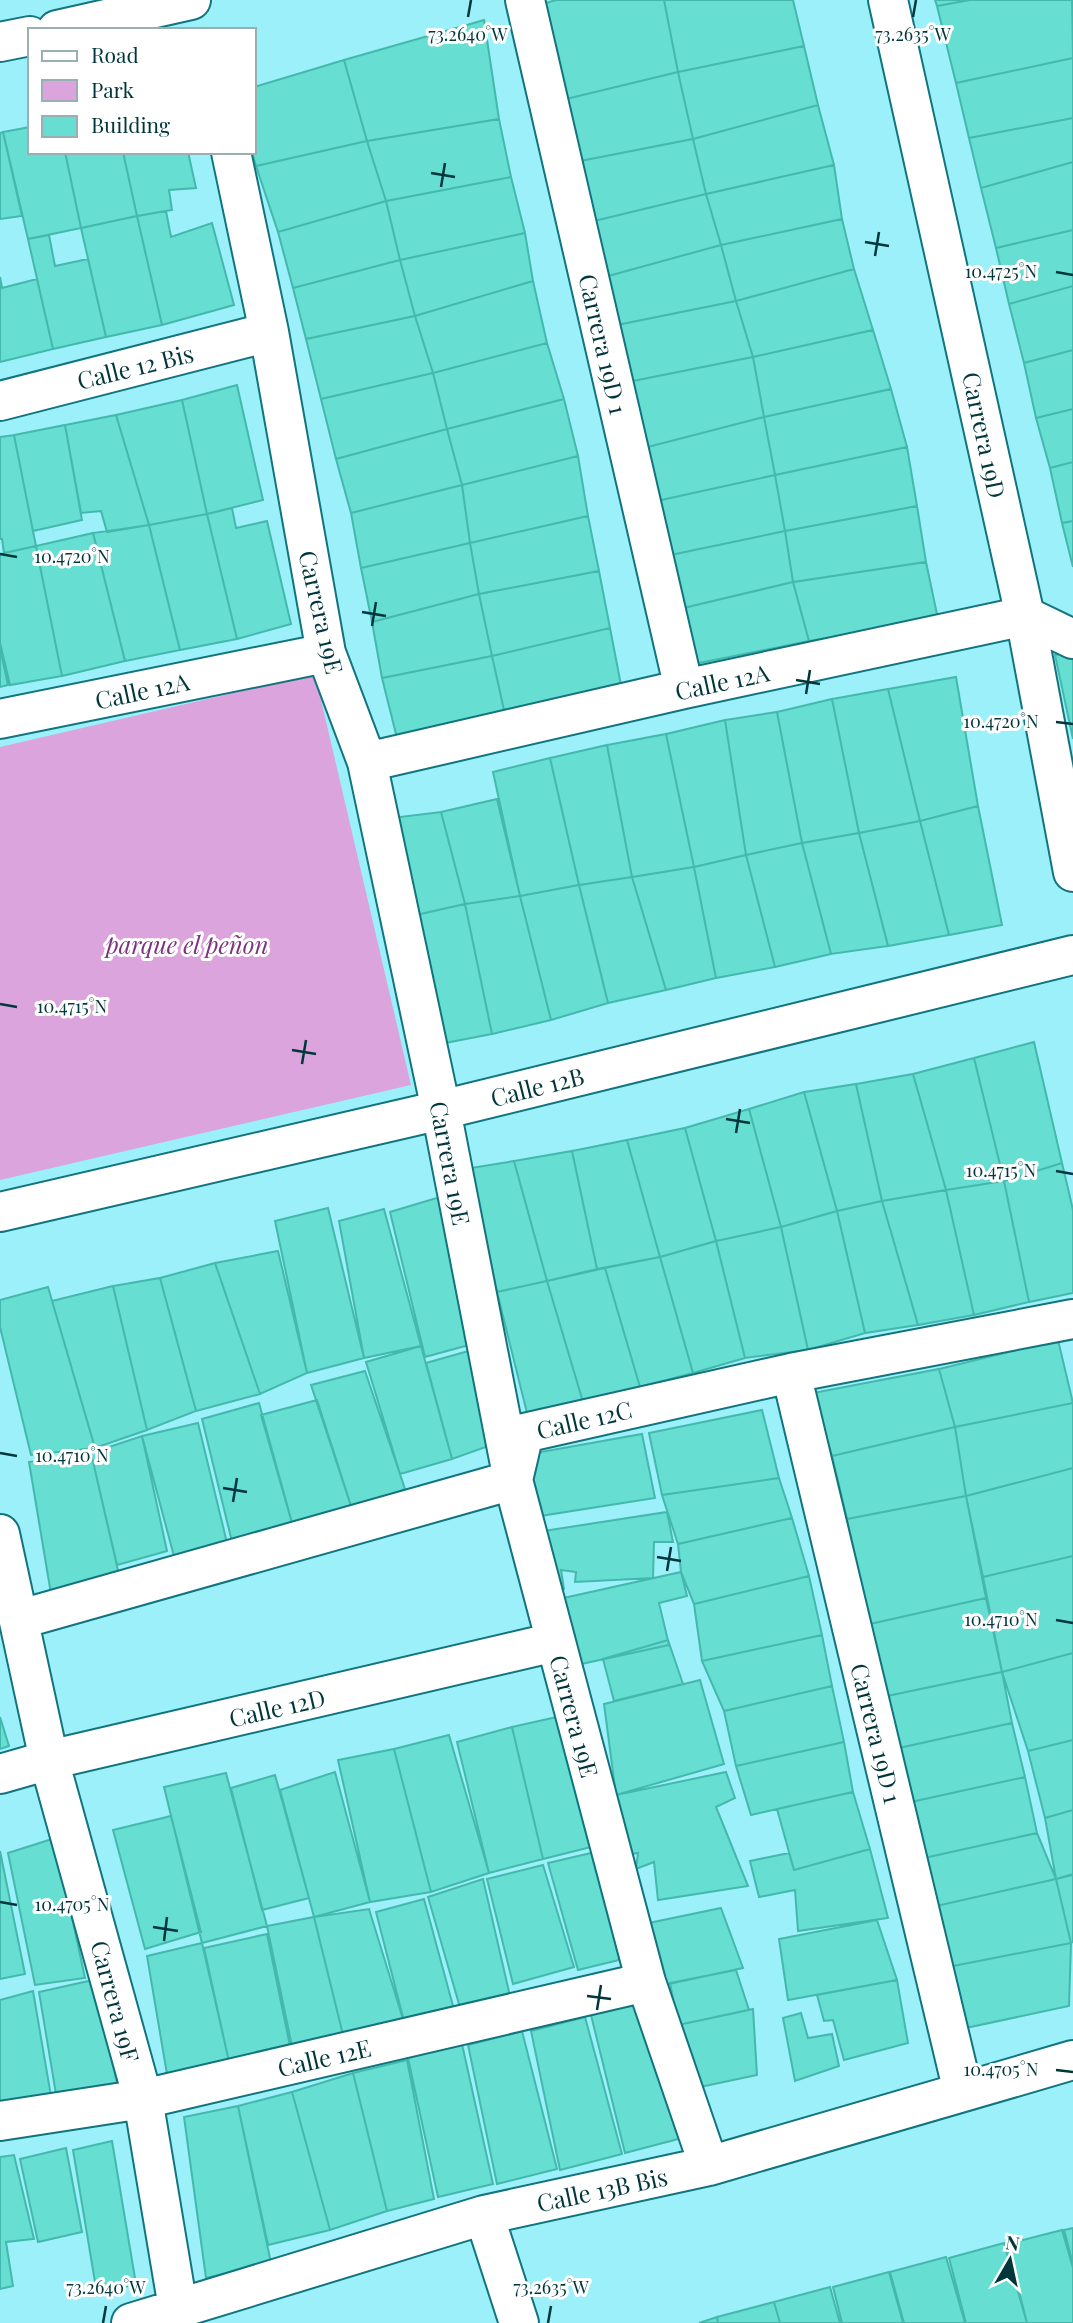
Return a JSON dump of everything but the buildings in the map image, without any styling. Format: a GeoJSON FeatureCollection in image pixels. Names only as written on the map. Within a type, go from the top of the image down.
{"type":"FeatureCollection","features":[{"type":"Feature","properties":{"kind":"street"},"geometry":{"type":"LineString","coordinates":[[66,28],[191,0]]}},
{"type":"Feature","properties":{"kind":"street"},"geometry":{"type":"LineString","coordinates":[[200,0],[206,28]]}},
{"type":"Feature","properties":{"kind":"street","name":"Carrera 19D 1"},"geometry":{"type":"LineString","coordinates":[[525,0],[684,689]]}},
{"type":"Feature","properties":{"kind":"street","name":"Carrera 19D"},"geometry":{"type":"LineString","coordinates":[[888,0],[1025,616],[1073,872]]}},
{"type":"Feature","properties":{"kind":"street"},"geometry":{"type":"LineString","coordinates":[[0,42],[28,36]]}},
{"type":"Feature","properties":{"kind":"street","name":"Carrera 19E"},"geometry":{"type":"LineString","coordinates":[[231,154],[269,332],[326,653],[367,762],[441,1110],[513,1480],[646,1982],[709,2166]]}},
{"type":"Feature","properties":{"kind":"street","name":"Calle 12 Bis"},"geometry":{"type":"LineString","coordinates":[[0,401],[269,332]]}},
{"type":"Feature","properties":{"kind":"street"},"geometry":{"type":"LineString","coordinates":[[1025,616],[1073,639]]}},
{"type":"Feature","properties":{"kind":"street","name":"Calle 12A"},"geometry":{"type":"LineString","coordinates":[[367,762],[684,689],[1025,616]]}},
{"type":"Feature","properties":{"kind":"street","name":"Calle 12A"},"geometry":{"type":"LineString","coordinates":[[0,719],[326,653]]}},
{"type":"Feature","properties":{"kind":"street","name":"Calle 12B"},"geometry":{"type":"LineString","coordinates":[[0,1212],[441,1110],[1073,955]]}},
{"type":"Feature","properties":{"kind":"street","name":"Calle 12C"},"geometry":{"type":"LineString","coordinates":[[513,1480],[524,1433],[791,1373],[1073,1319]]}},
{"type":"Feature","properties":{"kind":"street","name":"Carrera 19D 1"},"geometry":{"type":"LineString","coordinates":[[791,1373],[963,2092]]}},
{"type":"Feature","properties":{"kind":"street"},"geometry":{"type":"LineString","coordinates":[[17,1615],[35,1615],[513,1480]]}},
{"type":"Feature","properties":{"kind":"street","name":"Carrera 19F"},"geometry":{"type":"LineString","coordinates":[[0,1534],[49,1760],[143,2099],[178,2308]]}},
{"type":"Feature","properties":{"kind":"street","name":"Calle 12D"},"geometry":{"type":"LineString","coordinates":[[0,1774],[49,1760],[555,1642]]}},
{"type":"Feature","properties":{"kind":"street","name":"Calle 12E"},"geometry":{"type":"LineString","coordinates":[[0,2121],[143,2099],[646,1982]]}},
{"type":"Feature","properties":{"kind":"street","name":"Calle 13B Bis"},"geometry":{"type":"LineString","coordinates":[[131,2323],[484,2216],[709,2166],[1073,2060]]}},
{"type":"Feature","properties":{"kind":"street"},"geometry":{"type":"LineString","coordinates":[[484,2216],[519,2323]]}},
{"type":"Feature","properties":{"kind":"green space","name":"parque el peñon"},"geometry":{"type":"Polygon","coordinates":[[[315,674],[411,1085],[0,1180],[0,747],[315,674]]]}}]}
